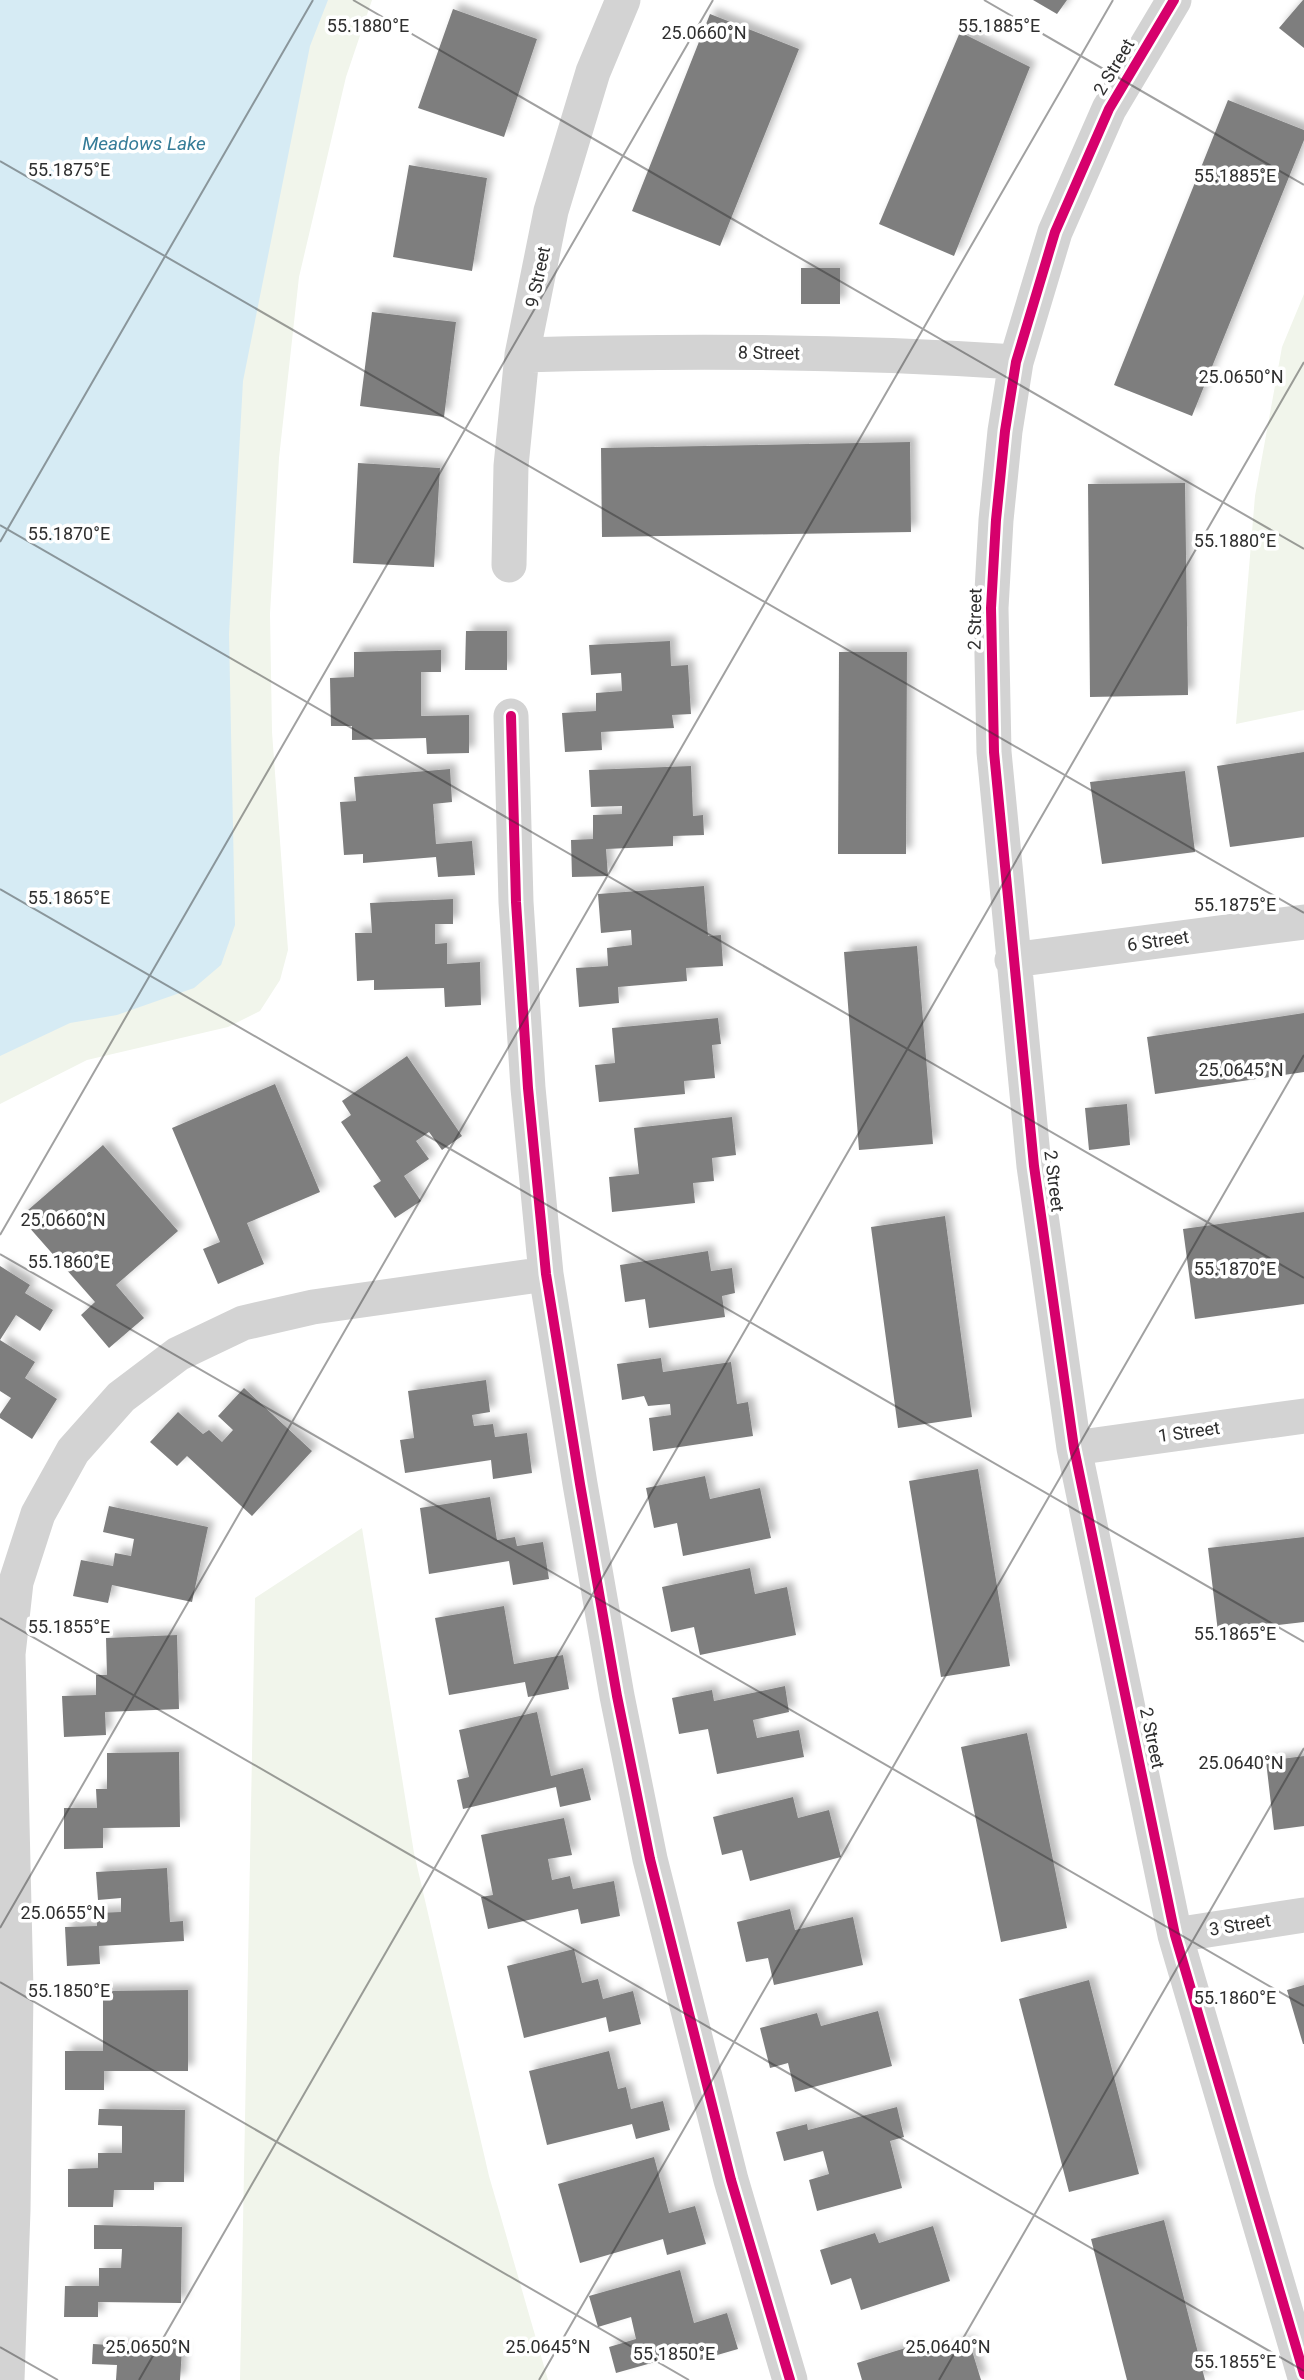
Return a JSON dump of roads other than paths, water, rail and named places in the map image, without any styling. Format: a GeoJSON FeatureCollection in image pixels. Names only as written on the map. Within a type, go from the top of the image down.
{"type":"FeatureCollection","features":[{"type":"Feature","properties":{"kind":"street","name":"9 Street"},"geometry":{"type":"LineString","coordinates":[[509,565],[511,466],[522,355],[551,211],[593,72],[623,0]]}},
{"type":"Feature","properties":{"kind":"street","name":"2 Street"},"geometry":{"type":"LineString","coordinates":[[1174,0],[1108,109],[1055,232],[1016,362],[1005,431],[991,608],[993,752],[1034,1166],[1074,1448],[1175,1935],[1304,2374]]}},
{"type":"Feature","properties":{"kind":"street","name":"8 Street"},"geometry":{"type":"LineString","coordinates":[[522,355],[659,351],[901,354],[1016,362]]}},
{"type":"Feature","properties":{"kind":"street"},"geometry":{"type":"LineString","coordinates":[[511,716],[516,902],[546,1274],[617,1696],[650,1859],[731,2180],[790,2380]]}},
{"type":"Feature","properties":{"kind":"street","name":"6 Street"},"geometry":{"type":"LineString","coordinates":[[1012,960],[1304,922]]}},
{"type":"Feature","properties":{"kind":"street"},"geometry":{"type":"LineString","coordinates":[[6,2380],[13,2210],[16,1991],[8,1654],[16,1582],[38,1514],[73,1451],[121,1397],[178,1354],[243,1324],[313,1307],[546,1274]]}},
{"type":"Feature","properties":{"kind":"street","name":"1 Street"},"geometry":{"type":"LineString","coordinates":[[1074,1448],[1304,1416]]}},
{"type":"Feature","properties":{"kind":"street","name":"3 Street"},"geometry":{"type":"LineString","coordinates":[[1175,1935],[1304,1915]]}},
{"type":"Feature","properties":{"kind":"water","name":"Meadows Lake"},"geometry":{"type":"Polygon","coordinates":[[[0,0],[328,0],[310,46],[243,381],[229,634],[235,925],[221,965],[194,988],[117,1015],[70,1023],[0,1056],[0,0]]]}}]}
